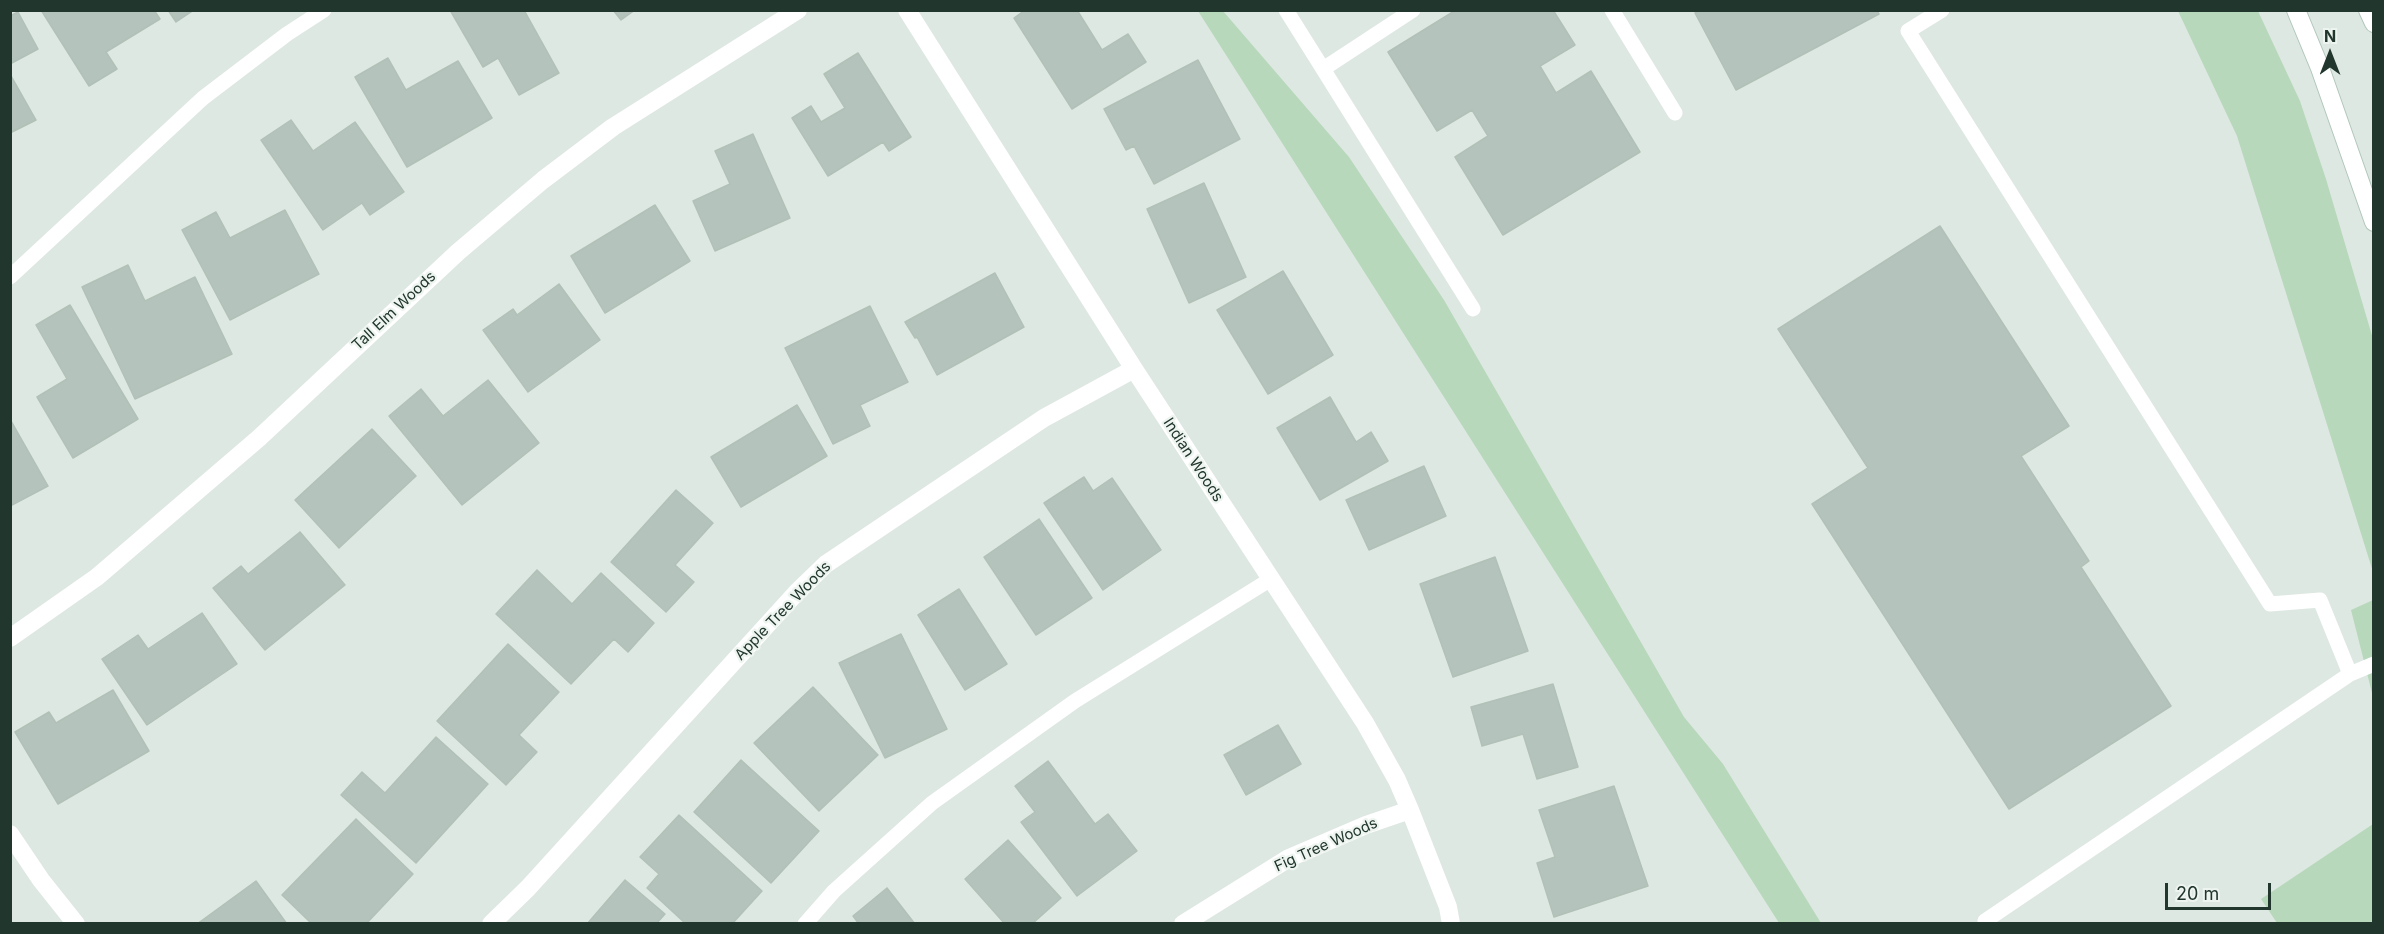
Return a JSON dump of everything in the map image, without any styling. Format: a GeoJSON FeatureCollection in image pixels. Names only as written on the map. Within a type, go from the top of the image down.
{"type":"FeatureCollection","features":[{"type":"Feature","properties":{"kind":"street","name":"Tall Elm Woods"},"geometry":{"type":"LineString","coordinates":[[10,638],[97,578],[259,438],[458,252],[543,180],[613,127],[798,10]]}},
{"type":"Feature","properties":{"kind":"street","name":"Indian Woods"},"geometry":{"type":"LineString","coordinates":[[907,10],[1134,369],[1365,723],[1397,780],[1410,810],[1448,907],[1451,924]]}},
{"type":"Feature","properties":{"kind":"street"},"geometry":{"type":"LineString","coordinates":[[2295,10],[2320,68],[2373,222]]}},
{"type":"Feature","properties":{"kind":"street"},"geometry":{"type":"LineString","coordinates":[[2368,10],[2373,23]]}},
{"type":"Feature","properties":{"kind":"street","name":"Apple Tree Woods"},"geometry":{"type":"LineString","coordinates":[[491,924],[528,888],[789,601],[826,564],[1044,418],[1134,369]]}},
{"type":"Feature","properties":{"kind":"street","name":"Fig Tree Woods"},"geometry":{"type":"LineString","coordinates":[[1183,924],[1289,858],[1366,825],[1410,810]]}},
{"type":"Feature","properties":{"kind":"street"},"geometry":{"type":"LineString","coordinates":[[10,834],[41,880],[76,924]]}},
{"type":"Feature","properties":{"kind":"lane"},"geometry":{"type":"LineString","coordinates":[[10,277],[203,98],[287,33],[324,10]]}},
{"type":"Feature","properties":{"kind":"lane"},"geometry":{"type":"LineString","coordinates":[[1286,10],[1473,309]]}},
{"type":"Feature","properties":{"kind":"lane"},"geometry":{"type":"LineString","coordinates":[[1323,69],[1413,10]]}},
{"type":"Feature","properties":{"kind":"lane"},"geometry":{"type":"LineString","coordinates":[[1612,10],[1675,113]]}},
{"type":"Feature","properties":{"kind":"lane"},"geometry":{"type":"LineString","coordinates":[[1942,10],[1908,31],[2270,604],[2320,600],[2350,674]]}},
{"type":"Feature","properties":{"kind":"lane"},"geometry":{"type":"LineString","coordinates":[[805,924],[834,891],[932,803],[1075,701],[1271,579]]}},
{"type":"Feature","properties":{"kind":"lane"},"geometry":{"type":"LineString","coordinates":[[1985,921],[2350,674],[2373,664]]}},
{"type":"Feature","properties":{"kind":"green space"},"geometry":{"type":"Polygon","coordinates":[[[1198,11],[1223,11],[1349,157],[1444,300],[1684,717],[1723,764],[1821,923],[1779,923],[1198,11]]]}},
{"type":"Feature","properties":{"kind":"green space"},"geometry":{"type":"Polygon","coordinates":[[[2178,11],[2258,11],[2300,101],[2326,179],[2373,339],[2373,572],[2237,136],[2178,11]]]}},
{"type":"Feature","properties":{"kind":"green space"},"geometry":{"type":"Polygon","coordinates":[[[2373,600],[2373,697],[2351,610],[2373,600]]]}},
{"type":"Feature","properties":{"kind":"green space"},"geometry":{"type":"Polygon","coordinates":[[[2373,824],[2373,923],[2277,923],[2261,899],[2373,824]]]}},
{"type":"Feature","properties":{"kind":"building"},"geometry":{"type":"Polygon","coordinates":[[[41,10],[154,10],[160,19],[106,52],[117,69],[89,86],[41,10]]]}},
{"type":"Feature","properties":{"kind":"building"},"geometry":{"type":"Polygon","coordinates":[[[168,10],[194,10],[176,22],[168,10]]]}},
{"type":"Feature","properties":{"kind":"building"},"geometry":{"type":"Polygon","coordinates":[[[450,10],[524,10],[559,73],[519,95],[498,58],[483,67],[450,10]]]}},
{"type":"Feature","properties":{"kind":"building"},"geometry":{"type":"Polygon","coordinates":[[[613,10],[635,10],[621,20],[613,10]]]}},
{"type":"Feature","properties":{"kind":"building"},"geometry":{"type":"Polygon","coordinates":[[[1025,10],[1077,10],[1102,50],[1128,34],[1146,62],[1072,109],[1014,18],[1025,10]]]}},
{"type":"Feature","properties":{"kind":"building"},"geometry":{"type":"Polygon","coordinates":[[[1456,10],[1553,10],[1575,45],[1540,66],[1556,93],[1591,71],[1640,152],[1503,235],[1455,157],[1488,136],[1472,110],[1437,131],[1388,52],[1456,10]]]}},
{"type":"Feature","properties":{"kind":"building"},"geometry":{"type":"Polygon","coordinates":[[[1700,10],[1877,10],[1879,14],[1736,90],[1695,13],[1700,10]]]}},
{"type":"Feature","properties":{"kind":"building"},"geometry":{"type":"Polygon","coordinates":[[[18,12],[38,49],[10,64],[10,16],[18,12]]]}},
{"type":"Feature","properties":{"kind":"building"},"geometry":{"type":"Polygon","coordinates":[[[858,53],[911,137],[889,151],[883,142],[828,176],[792,118],[811,106],[821,122],[845,108],[824,74],[858,53]]]}},
{"type":"Feature","properties":{"kind":"building"},"geometry":{"type":"Polygon","coordinates":[[[388,58],[406,90],[458,61],[492,118],[407,167],[355,77],[388,58]]]}},
{"type":"Feature","properties":{"kind":"building"},"geometry":{"type":"Polygon","coordinates":[[[1198,60],[1240,139],[1154,184],[1134,146],[1126,150],[1104,109],[1198,60]]]}},
{"type":"Feature","properties":{"kind":"building"},"geometry":{"type":"Polygon","coordinates":[[[10,74],[36,120],[10,133],[10,74]]]}},
{"type":"Feature","properties":{"kind":"building"},"geometry":{"type":"Polygon","coordinates":[[[291,120],[313,151],[355,122],[404,192],[370,215],[362,203],[323,230],[261,140],[291,120]]]}},
{"type":"Feature","properties":{"kind":"building"},"geometry":{"type":"Polygon","coordinates":[[[753,134],[790,218],[715,251],[693,201],[730,184],[715,151],[753,134]]]}},
{"type":"Feature","properties":{"kind":"building"},"geometry":{"type":"Polygon","coordinates":[[[1204,183],[1246,277],[1189,303],[1147,209],[1204,183]]]}},
{"type":"Feature","properties":{"kind":"building"},"geometry":{"type":"Polygon","coordinates":[[[655,205],[690,261],[605,313],[571,256],[655,205]]]}},
{"type":"Feature","properties":{"kind":"building"},"geometry":{"type":"Polygon","coordinates":[[[285,210],[319,274],[230,320],[182,230],[216,212],[230,238],[285,210]]]}},
{"type":"Feature","properties":{"kind":"building"},"geometry":{"type":"Polygon","coordinates":[[[1940,226],[2069,426],[2021,456],[2089,561],[2081,567],[2171,706],[2009,809],[1812,504],[1868,468],[1778,329],[1940,226]]]}},
{"type":"Feature","properties":{"kind":"building"},"geometry":{"type":"Polygon","coordinates":[[[128,265],[145,301],[195,277],[232,354],[135,399],[82,287],[128,265]]]}},
{"type":"Feature","properties":{"kind":"building"},"geometry":{"type":"Polygon","coordinates":[[[1283,271],[1333,355],[1268,394],[1217,310],[1283,271]]]}},
{"type":"Feature","properties":{"kind":"building"},"geometry":{"type":"Polygon","coordinates":[[[995,273],[1024,327],[937,375],[917,337],[915,338],[905,322],[995,273]]]}},
{"type":"Feature","properties":{"kind":"building"},"geometry":{"type":"Polygon","coordinates":[[[559,284],[600,340],[528,392],[483,330],[513,309],[517,315],[559,284]]]}},
{"type":"Feature","properties":{"kind":"building"},"geometry":{"type":"Polygon","coordinates":[[[70,305],[138,419],[73,458],[37,397],[67,379],[36,325],[70,305]]]}},
{"type":"Feature","properties":{"kind":"building"},"geometry":{"type":"Polygon","coordinates":[[[870,306],[908,382],[860,405],[870,426],[833,444],[785,348],[870,306]]]}},
{"type":"Feature","properties":{"kind":"building"},"geometry":{"type":"Polygon","coordinates":[[[488,380],[539,443],[462,505],[389,416],[421,389],[443,416],[488,380]]]}},
{"type":"Feature","properties":{"kind":"building"},"geometry":{"type":"Polygon","coordinates":[[[1330,397],[1356,442],[1371,432],[1388,461],[1320,500],[1277,428],[1330,397]]]}},
{"type":"Feature","properties":{"kind":"building"},"geometry":{"type":"Polygon","coordinates":[[[797,405],[827,456],[741,507],[711,457],[797,405]]]}},
{"type":"Feature","properties":{"kind":"building"},"geometry":{"type":"Polygon","coordinates":[[[10,419],[48,486],[10,506],[10,419]]]}},
{"type":"Feature","properties":{"kind":"building"},"geometry":{"type":"Polygon","coordinates":[[[372,429],[416,476],[339,548],[295,500],[372,429]]]}},
{"type":"Feature","properties":{"kind":"building"},"geometry":{"type":"Polygon","coordinates":[[[1424,466],[1446,516],[1369,550],[1346,500],[1424,466]]]}},
{"type":"Feature","properties":{"kind":"building"},"geometry":{"type":"Polygon","coordinates":[[[1084,477],[1093,491],[1112,478],[1161,550],[1103,590],[1044,503],[1084,477]]]}},
{"type":"Feature","properties":{"kind":"building"},"geometry":{"type":"Polygon","coordinates":[[[676,490],[713,523],[675,565],[694,582],[666,612],[611,562],[676,490]]]}},
{"type":"Feature","properties":{"kind":"building"},"geometry":{"type":"Polygon","coordinates":[[[1039,519],[1092,598],[1036,635],[984,557],[1039,519]]]}},
{"type":"Feature","properties":{"kind":"building"},"geometry":{"type":"Polygon","coordinates":[[[300,532],[345,585],[265,650],[213,588],[241,566],[248,574],[300,532]]]}},
{"type":"Feature","properties":{"kind":"building"},"geometry":{"type":"Polygon","coordinates":[[[1495,557],[1528,651],[1453,677],[1420,584],[1495,557]]]}},
{"type":"Feature","properties":{"kind":"building"},"geometry":{"type":"Polygon","coordinates":[[[537,570],[572,604],[601,573],[654,623],[628,652],[614,639],[571,684],[496,614],[537,570]]]}},
{"type":"Feature","properties":{"kind":"building"},"geometry":{"type":"Polygon","coordinates":[[[959,589],[1007,664],[965,690],[918,615],[959,589]]]}},
{"type":"Feature","properties":{"kind":"building"},"geometry":{"type":"Polygon","coordinates":[[[202,613],[237,664],[147,725],[102,659],[138,635],[148,649],[202,613]]]}},
{"type":"Feature","properties":{"kind":"building"},"geometry":{"type":"Polygon","coordinates":[[[901,634],[947,729],[885,758],[839,663],[901,634]]]}},
{"type":"Feature","properties":{"kind":"building"},"geometry":{"type":"Polygon","coordinates":[[[508,644],[559,692],[519,735],[537,752],[506,785],[437,721],[508,644]]]}},
{"type":"Feature","properties":{"kind":"building"},"geometry":{"type":"Polygon","coordinates":[[[1553,684],[1578,767],[1537,779],[1523,734],[1482,746],[1471,707],[1553,684]]]}},
{"type":"Feature","properties":{"kind":"building"},"geometry":{"type":"Polygon","coordinates":[[[813,687],[878,755],[819,811],[754,743],[813,687]]]}},
{"type":"Feature","properties":{"kind":"building"},"geometry":{"type":"Polygon","coordinates":[[[113,690],[149,751],[58,804],[15,732],[49,712],[56,723],[113,690]]]}},
{"type":"Feature","properties":{"kind":"building"},"geometry":{"type":"Polygon","coordinates":[[[1278,725],[1301,764],[1246,795],[1224,755],[1278,725]]]}},
{"type":"Feature","properties":{"kind":"building"},"geometry":{"type":"Polygon","coordinates":[[[436,737],[488,784],[416,863],[341,795],[362,772],[385,793],[436,737]]]}},
{"type":"Feature","properties":{"kind":"building"},"geometry":{"type":"Polygon","coordinates":[[[741,760],[819,831],[771,883],[694,812],[741,760]]]}},
{"type":"Feature","properties":{"kind":"building"},"geometry":{"type":"Polygon","coordinates":[[[1048,761],[1095,824],[1108,814],[1137,851],[1077,896],[1021,822],[1035,812],[1015,786],[1048,761]]]}},
{"type":"Feature","properties":{"kind":"building"},"geometry":{"type":"Polygon","coordinates":[[[1614,786],[1648,886],[1554,917],[1537,863],[1555,857],[1539,810],[1614,786]]]}},
{"type":"Feature","properties":{"kind":"building"},"geometry":{"type":"Polygon","coordinates":[[[679,815],[762,891],[732,924],[686,924],[647,888],[659,874],[640,857],[679,815]]]}},
{"type":"Feature","properties":{"kind":"building"},"geometry":{"type":"Polygon","coordinates":[[[356,819],[413,874],[366,924],[312,924],[282,895],[356,819]]]}},
{"type":"Feature","properties":{"kind":"building"},"geometry":{"type":"Polygon","coordinates":[[[1008,840],[1061,898],[1032,924],[1005,924],[965,879],[1008,840]]]}},
{"type":"Feature","properties":{"kind":"building"},"geometry":{"type":"Polygon","coordinates":[[[625,880],[665,914],[656,924],[587,924],[625,880]]]}},
{"type":"Feature","properties":{"kind":"building"},"geometry":{"type":"Polygon","coordinates":[[[256,881],[287,924],[197,924],[256,881]]]}},
{"type":"Feature","properties":{"kind":"building"},"geometry":{"type":"Polygon","coordinates":[[[887,888],[915,924],[859,924],[853,916],[887,888]]]}}]}
